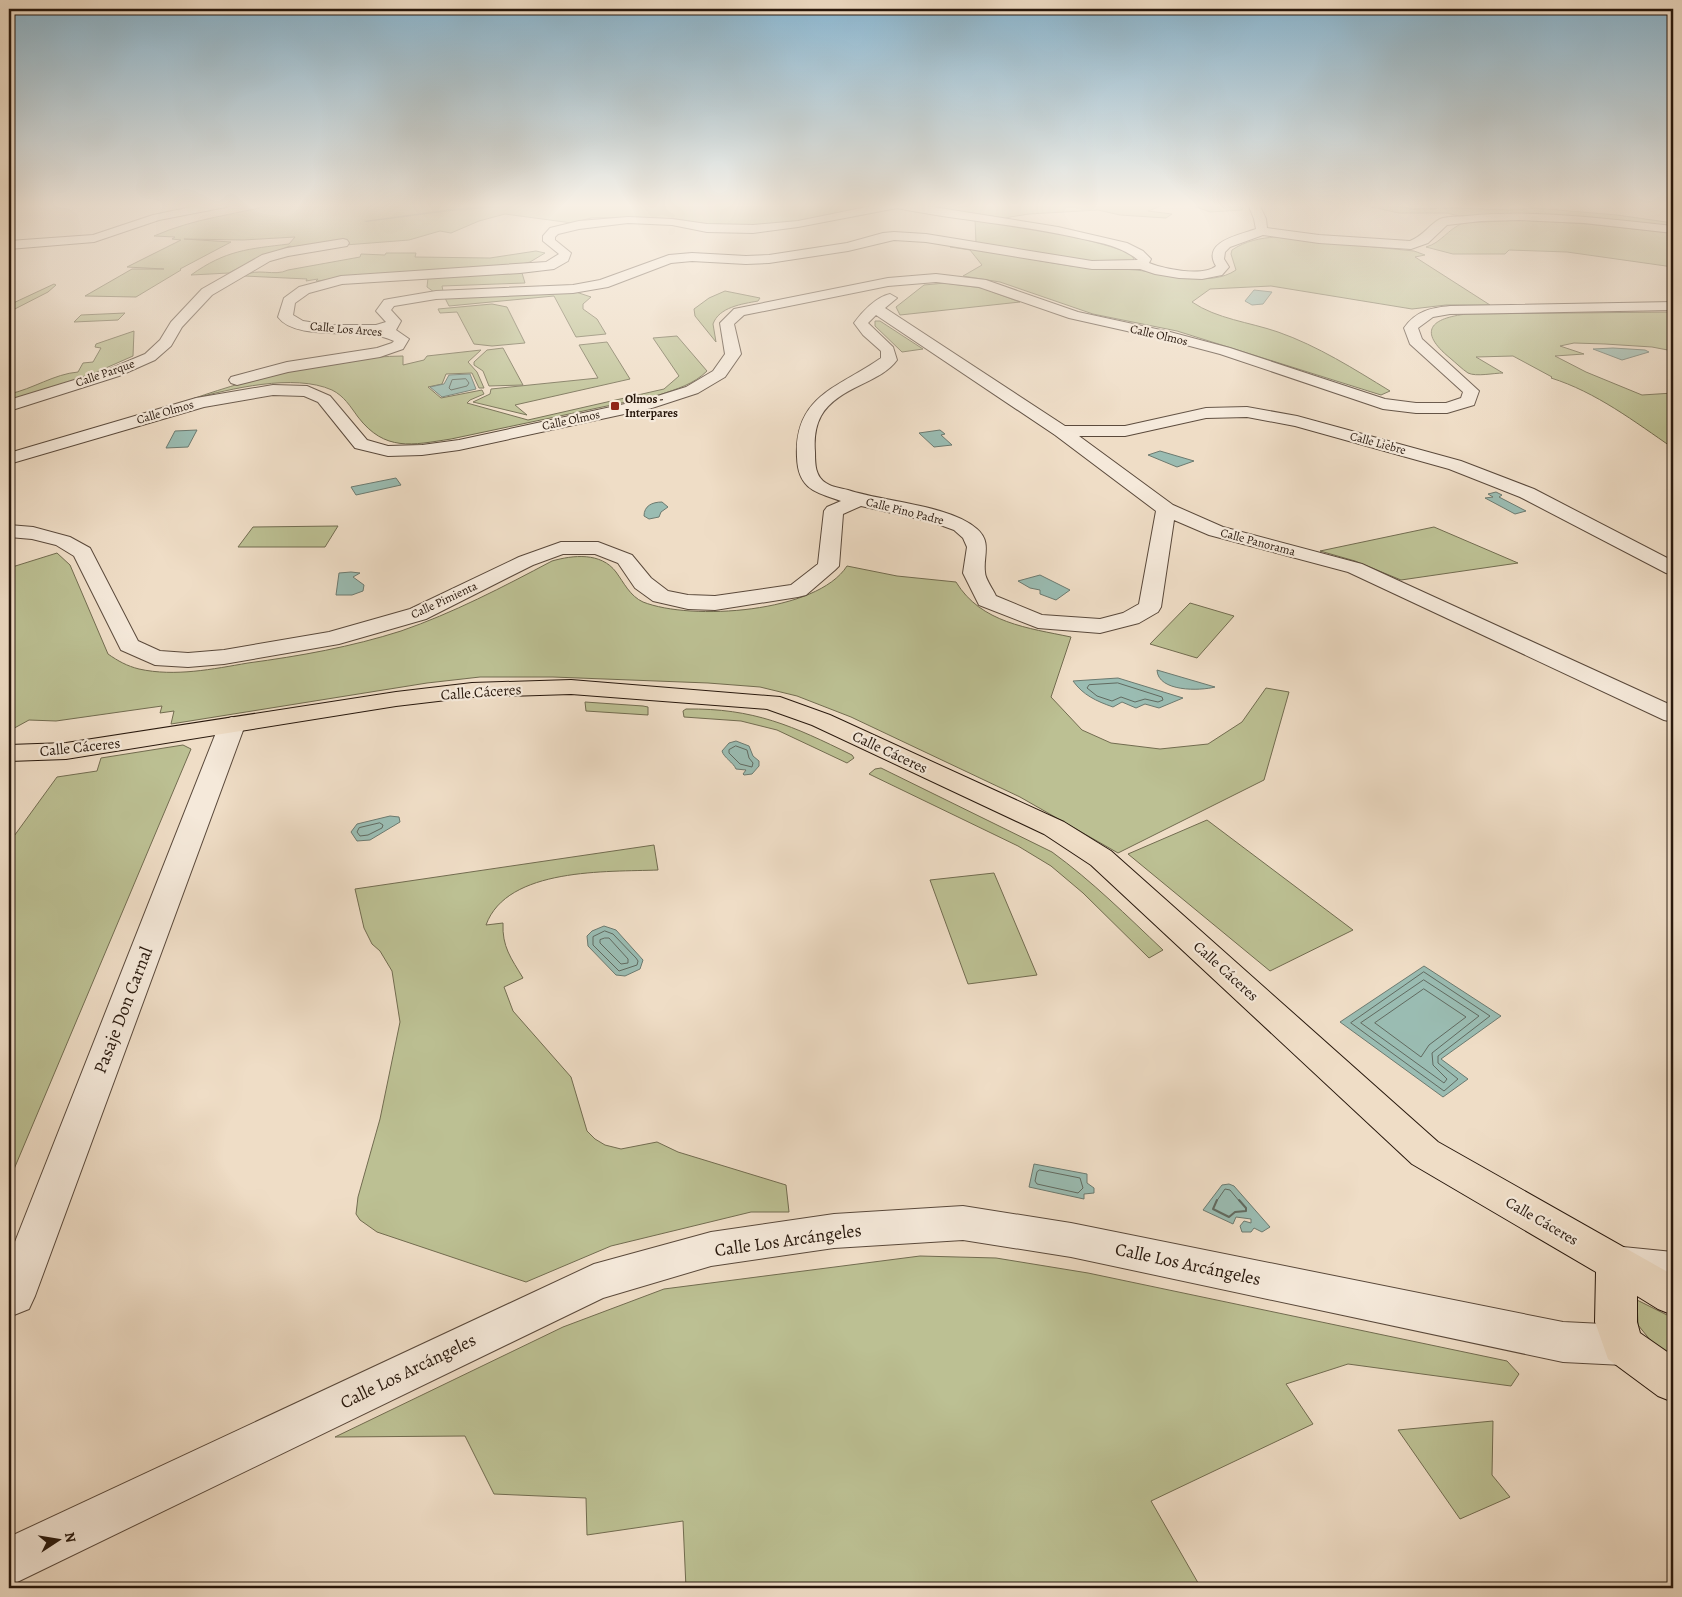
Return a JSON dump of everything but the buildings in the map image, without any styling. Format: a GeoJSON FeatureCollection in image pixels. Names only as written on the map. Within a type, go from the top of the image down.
{"type":"FeatureCollection","features":[{"type":"Feature","properties":{"kind":"main road","name":"Calle Cáceres"},"geometry":{"type":"LineString","coordinates":[[9,752],[66,751],[396,699],[472,690],[571,687],[771,702],[821,720],[1054,828],[1101,858],[1425,1153],[1616,1265]]}},
{"type":"Feature","properties":{"kind":"main road"},"geometry":{"type":"LineString","coordinates":[[1673,1296],[1616,1265],[1616,1322],[1623,1345],[1673,1381]]}},
{"type":"Feature","properties":{"kind":"street","name":"Calle Parque"},"geometry":{"type":"LineString","coordinates":[[9,406],[32,397],[113,373],[150,356],[166,343],[176,325],[207,292],[230,279]]}},
{"type":"Feature","properties":{"kind":"street","name":"Calle Los Arces"},"geometry":{"type":"LineString","coordinates":[[146,418],[164,405],[242,378],[287,366],[380,352],[398,346],[402,339],[395,334],[375,330],[317,328],[294,323],[286,316],[288,300],[304,290],[342,280],[366,279]]}},
{"type":"Feature","properties":{"kind":"street"},"geometry":{"type":"LineString","coordinates":[[375,330],[391,327],[394,321],[383,311],[389,303],[405,299],[464,293],[573,289],[603,284],[617,279]]}},
{"type":"Feature","properties":{"kind":"street","name":"Calle Olmos"},"geometry":{"type":"LineString","coordinates":[[9,459],[202,402],[243,393],[273,390],[307,391],[324,399],[361,444],[388,451],[422,450],[459,445],[652,403],[692,390],[719,374],[733,354],[727,323],[739,312],[766,305],[842,293],[878,284],[914,279]]}},
{"type":"Feature","properties":{"kind":"street","name":"Calle Pino Padre"},"geometry":{"type":"LineString","coordinates":[[916,279],[876,308],[861,323],[888,350],[889,360],[876,371],[845,386],[824,400],[807,428],[807,472],[819,487],[859,500],[938,517],[961,526],[972,535],[977,547],[974,574],[987,600],[1038,621],[1100,626],[1132,618],[1150,607],[1166,509]]}},
{"type":"Feature","properties":{"kind":"street","name":"Calle Olmos"},"geometry":{"type":"LineString","coordinates":[[941,279],[988,284],[1074,315],[1170,336],[1383,404],[1416,408],[1447,408],[1468,401],[1471,392],[1414,341],[1412,328],[1420,317],[1430,312],[1450,310],[1673,306]]}},
{"type":"Feature","properties":{"kind":"street","name":"Calle Panorama"},"geometry":{"type":"LineString","coordinates":[[876,308],[1061,431],[1166,509],[1216,531],[1355,568],[1673,714]]}},
{"type":"Feature","properties":{"kind":"street","name":"Calle Liebre"},"geometry":{"type":"LineString","coordinates":[[1061,431],[1125,431],[1206,413],[1247,412],[1297,422],[1455,464],[1527,493],[1673,569]]}},
{"type":"Feature","properties":{"kind":"street","name":"Calle Pimienta"},"geometry":{"type":"LineString","coordinates":[[9,531],[32,533],[63,541],[83,552],[130,645],[155,658],[188,660],[224,657],[331,639],[380,626],[418,614],[526,561],[561,548],[598,548],[625,559],[643,584],[661,596],[688,602],[715,603],[798,590],[814,580],[828,566],[834,511],[859,500]]}},
{"type":"Feature","properties":{"kind":"street","name":"Pasaje Don Carnal"},"geometry":{"type":"LineString","coordinates":[[14,1296],[232,725]]}},
{"type":"Feature","properties":{"kind":"street","name":"Calle Los Arcángeles"},"geometry":{"type":"LineString","coordinates":[[9,1562],[594,1282],[711,1249],[834,1231],[963,1223],[1071,1240],[1563,1342],[1623,1345]]}},
{"type":"Feature","properties":{"kind":"street","name":"Calle Cáceres"},"geometry":{"type":"LineString","coordinates":[[1616,1265],[1673,1270]]}},
{"type":"Feature","properties":{"kind":"green space"},"geometry":{"type":"Polygon","coordinates":[[[115,279],[167,279],[136,297],[85,296],[115,279]]]}},
{"type":"Feature","properties":{"kind":"green space"},"geometry":{"type":"Polygon","coordinates":[[[297,279],[334,279],[306,281],[307,279],[297,279]]]}},
{"type":"Feature","properties":{"kind":"green space"},"geometry":{"type":"Polygon","coordinates":[[[428,279],[524,279],[525,283],[442,286],[443,291],[434,292],[427,287],[428,279]]]}},
{"type":"Feature","properties":{"kind":"green space"},"geometry":{"type":"Polygon","coordinates":[[[979,279],[1449,279],[1490,305],[1446,305],[1412,309],[1271,286],[1210,289],[1192,302],[1212,312],[1278,332],[1322,351],[1390,391],[1381,395],[1177,331],[1093,314],[1000,282],[979,279]]]}},
{"type":"Feature","properties":{"kind":"green space"},"geometry":{"type":"Polygon","coordinates":[[[945,283],[982,288],[1020,302],[900,315],[896,307],[924,285],[945,283]]]}},
{"type":"Feature","properties":{"kind":"green space"},"geometry":{"type":"Polygon","coordinates":[[[54,284],[56,285],[48,292],[9,312],[9,305],[54,284]]]}},
{"type":"Feature","properties":{"kind":"green space"},"geometry":{"type":"Polygon","coordinates":[[[725,291],[760,298],[758,301],[732,307],[716,318],[713,324],[716,342],[695,316],[694,309],[709,298],[725,291]]]}},
{"type":"Feature","properties":{"kind":"green space"},"geometry":{"type":"Polygon","coordinates":[[[576,292],[591,297],[583,304],[583,309],[597,319],[606,334],[576,337],[554,296],[449,306],[445,298],[576,292]]]}},
{"type":"Feature","properties":{"kind":"green space"},"geometry":{"type":"Polygon","coordinates":[[[492,304],[507,307],[525,343],[492,346],[474,344],[457,312],[440,313],[438,309],[492,304]]]}},
{"type":"Feature","properties":{"kind":"green space"},"geometry":{"type":"Polygon","coordinates":[[[1673,312],[1673,351],[1652,347],[1574,343],[1560,346],[1584,354],[1555,356],[1586,372],[1642,395],[1673,393],[1673,448],[1599,399],[1551,378],[1513,356],[1476,357],[1503,373],[1480,375],[1468,373],[1440,349],[1431,333],[1437,323],[1455,316],[1467,314],[1673,312]]]}},
{"type":"Feature","properties":{"kind":"green space"},"geometry":{"type":"Polygon","coordinates":[[[125,313],[118,320],[74,322],[81,315],[125,313]]]}},
{"type":"Feature","properties":{"kind":"green space"},"geometry":{"type":"Polygon","coordinates":[[[875,321],[880,321],[923,349],[902,352],[875,326],[875,321]]]}},
{"type":"Feature","properties":{"kind":"green space"},"geometry":{"type":"Polygon","coordinates":[[[134,331],[133,356],[90,375],[9,402],[9,394],[69,373],[78,372],[83,363],[93,362],[101,348],[95,347],[96,344],[134,331]]]}},
{"type":"Feature","properties":{"kind":"green space"},"geometry":{"type":"Polygon","coordinates":[[[677,336],[707,371],[685,386],[659,395],[424,443],[400,443],[378,436],[368,428],[340,395],[317,385],[299,383],[262,384],[192,399],[269,376],[323,364],[376,357],[403,356],[403,365],[424,360],[427,356],[481,350],[468,362],[477,372],[484,388],[479,388],[472,373],[446,374],[442,384],[428,387],[441,398],[482,390],[484,394],[467,403],[528,420],[664,389],[679,376],[653,338],[677,336]]]}},
{"type":"Feature","properties":{"kind":"green space"},"geometry":{"type":"Polygon","coordinates":[[[607,342],[630,379],[515,405],[527,415],[473,402],[490,394],[491,389],[598,378],[579,345],[607,342]]]}},
{"type":"Feature","properties":{"kind":"green space"},"geometry":{"type":"Polygon","coordinates":[[[503,348],[523,385],[489,386],[483,371],[474,365],[474,362],[487,350],[503,348]]]}},
{"type":"Feature","properties":{"kind":"green space"},"geometry":{"type":"Polygon","coordinates":[[[338,526],[325,547],[238,547],[253,527],[338,526]]]}},
{"type":"Feature","properties":{"kind":"green space"},"geometry":{"type":"Polygon","coordinates":[[[1434,527],[1518,563],[1401,580],[1355,561],[1320,551],[1434,527]]]}},
{"type":"Feature","properties":{"kind":"green space"},"geometry":{"type":"Polygon","coordinates":[[[57,553],[70,565],[108,654],[130,666],[153,671],[180,672],[221,668],[325,650],[382,637],[459,608],[552,561],[569,557],[586,557],[603,561],[610,566],[631,593],[643,602],[664,608],[691,611],[752,609],[782,603],[809,594],[832,582],[847,566],[897,576],[956,582],[966,596],[978,607],[992,615],[1022,626],[1071,637],[1051,697],[1082,730],[1111,743],[1160,749],[1208,744],[1242,722],[1266,688],[1289,692],[1264,780],[1118,853],[1020,797],[851,717],[797,696],[760,687],[553,677],[480,677],[427,683],[171,724],[174,711],[160,713],[162,706],[56,721],[29,720],[9,731],[9,568],[57,553]]]}},
{"type":"Feature","properties":{"kind":"green space"},"geometry":{"type":"Polygon","coordinates":[[[1190,603],[1234,616],[1197,658],[1150,644],[1190,603]]]}},
{"type":"Feature","properties":{"kind":"green space"},"geometry":{"type":"Polygon","coordinates":[[[585,702],[648,707],[648,715],[586,711],[585,702]]]}},
{"type":"Feature","properties":{"kind":"green space"},"geometry":{"type":"Polygon","coordinates":[[[686,709],[753,715],[811,735],[852,755],[854,758],[847,763],[777,730],[741,721],[684,717],[683,711],[686,709]]]}},
{"type":"Feature","properties":{"kind":"green space"},"geometry":{"type":"Polygon","coordinates":[[[183,745],[191,749],[9,1181],[9,843],[57,777],[97,771],[101,758],[183,745]]]}},
{"type":"Feature","properties":{"kind":"green space"},"geometry":{"type":"Polygon","coordinates":[[[881,768],[1052,852],[1095,887],[1163,950],[1149,958],[1083,893],[1051,866],[1018,846],[869,774],[875,769],[881,768]]]}},
{"type":"Feature","properties":{"kind":"green space"},"geometry":{"type":"Polygon","coordinates":[[[1207,820],[1353,930],[1270,971],[1128,854],[1207,820]]]}},
{"type":"Feature","properties":{"kind":"green space"},"geometry":{"type":"Polygon","coordinates":[[[654,845],[658,870],[613,871],[561,876],[536,883],[515,892],[497,906],[486,925],[503,923],[506,946],[523,978],[504,987],[513,1011],[571,1077],[587,1131],[595,1139],[605,1145],[621,1149],[657,1142],[678,1152],[786,1185],[789,1212],[751,1212],[611,1246],[526,1282],[377,1232],[360,1220],[356,1214],[358,1197],[380,1119],[400,1022],[392,971],[380,951],[372,944],[364,928],[355,889],[654,845]]]}},
{"type":"Feature","properties":{"kind":"green space"},"geometry":{"type":"Polygon","coordinates":[[[994,873],[1037,975],[968,984],[930,880],[994,873]]]}},
{"type":"Feature","properties":{"kind":"green space"},"geometry":{"type":"Polygon","coordinates":[[[920,1256],[996,1258],[1088,1273],[1507,1361],[1519,1374],[1511,1386],[1348,1364],[1286,1384],[1313,1424],[1151,1501],[1201,1588],[686,1588],[683,1521],[587,1535],[586,1498],[494,1494],[465,1436],[335,1437],[563,1327],[664,1289],[920,1256]]]}},
{"type":"Feature","properties":{"kind":"green space"},"geometry":{"type":"Polygon","coordinates":[[[1637,1300],[1673,1318],[1673,1357],[1651,1341],[1638,1325],[1637,1300]]]}},
{"type":"Feature","properties":{"kind":"green space"},"geometry":{"type":"Polygon","coordinates":[[[1493,1421],[1492,1475],[1510,1497],[1460,1519],[1398,1430],[1493,1421]]]}},
{"type":"Feature","properties":{"kind":"water"},"geometry":{"type":"Polygon","coordinates":[[[1254,290],[1272,292],[1263,304],[1252,305],[1245,301],[1254,290]]]}},
{"type":"Feature","properties":{"kind":"water"},"geometry":{"type":"Polygon","coordinates":[[[1593,349],[1645,350],[1649,352],[1622,360],[1593,349]]]}},
{"type":"Feature","properties":{"kind":"water"},"geometry":{"type":"Polygon","coordinates":[[[470,374],[476,389],[442,397],[430,387],[444,384],[449,375],[470,374]]]}},
{"type":"Feature","properties":{"kind":"water"},"geometry":{"type":"Polygon","coordinates":[[[197,430],[188,447],[166,448],[175,431],[197,430]]]}},
{"type":"Feature","properties":{"kind":"water"},"geometry":{"type":"Polygon","coordinates":[[[940,430],[945,434],[941,435],[952,445],[934,447],[919,433],[940,430]]]}},
{"type":"Feature","properties":{"kind":"water"},"geometry":{"type":"Polygon","coordinates":[[[1160,451],[1194,461],[1177,467],[1148,455],[1160,451]]]}},
{"type":"Feature","properties":{"kind":"water"},"geometry":{"type":"Polygon","coordinates":[[[396,478],[401,485],[356,495],[351,487],[396,478]]]}},
{"type":"Feature","properties":{"kind":"water"},"geometry":{"type":"Polygon","coordinates":[[[1496,492],[1502,495],[1499,497],[1526,511],[1515,514],[1485,498],[1493,497],[1488,494],[1496,492]]]}},
{"type":"Feature","properties":{"kind":"water"},"geometry":{"type":"Polygon","coordinates":[[[662,502],[668,507],[661,512],[659,517],[649,519],[644,516],[645,510],[649,505],[662,502]]]}},
{"type":"Feature","properties":{"kind":"water"},"geometry":{"type":"Polygon","coordinates":[[[339,573],[360,573],[353,577],[364,585],[363,591],[352,595],[336,595],[339,573]]]}},
{"type":"Feature","properties":{"kind":"water"},"geometry":{"type":"Polygon","coordinates":[[[1040,575],[1070,590],[1056,600],[1040,594],[1040,590],[1030,588],[1018,581],[1040,575]]]}},
{"type":"Feature","properties":{"kind":"water"},"geometry":{"type":"Polygon","coordinates":[[[1157,670],[1215,687],[1190,689],[1172,686],[1159,677],[1157,670]]]}},
{"type":"Feature","properties":{"kind":"water"},"geometry":{"type":"Polygon","coordinates":[[[1118,678],[1183,698],[1159,708],[1145,704],[1136,708],[1122,702],[1113,707],[1090,697],[1073,681],[1118,678]]]}},
{"type":"Feature","properties":{"kind":"water"},"geometry":{"type":"Polygon","coordinates":[[[736,741],[749,746],[753,756],[759,761],[759,766],[752,774],[744,775],[746,770],[736,769],[722,751],[729,743],[736,741]]]}},
{"type":"Feature","properties":{"kind":"water"},"geometry":{"type":"Polygon","coordinates":[[[390,816],[399,817],[400,822],[370,840],[357,841],[351,832],[357,824],[390,816]]]}},
{"type":"Feature","properties":{"kind":"water"},"geometry":{"type":"Polygon","coordinates":[[[604,926],[616,930],[643,960],[640,969],[625,976],[616,975],[588,946],[587,936],[592,931],[604,926]]]}},
{"type":"Feature","properties":{"kind":"water"},"geometry":{"type":"Polygon","coordinates":[[[1424,966],[1501,1016],[1441,1059],[1468,1079],[1443,1097],[1340,1022],[1424,966]]]}},
{"type":"Feature","properties":{"kind":"water"},"geometry":{"type":"Polygon","coordinates":[[[1034,1164],[1087,1174],[1087,1183],[1094,1188],[1094,1193],[1084,1194],[1084,1199],[1029,1187],[1034,1164]]]}},
{"type":"Feature","properties":{"kind":"water"},"geometry":{"type":"Polygon","coordinates":[[[1229,1184],[1234,1186],[1270,1227],[1262,1232],[1254,1228],[1251,1232],[1242,1232],[1240,1226],[1244,1221],[1251,1223],[1251,1219],[1236,1217],[1233,1224],[1203,1210],[1222,1185],[1229,1184]]]}},
{"type":"Feature","properties":{"kind":"place","name":"Olmos - Interpares"},"geometry":{"type":"Point","coordinates":[615,406]}}]}
